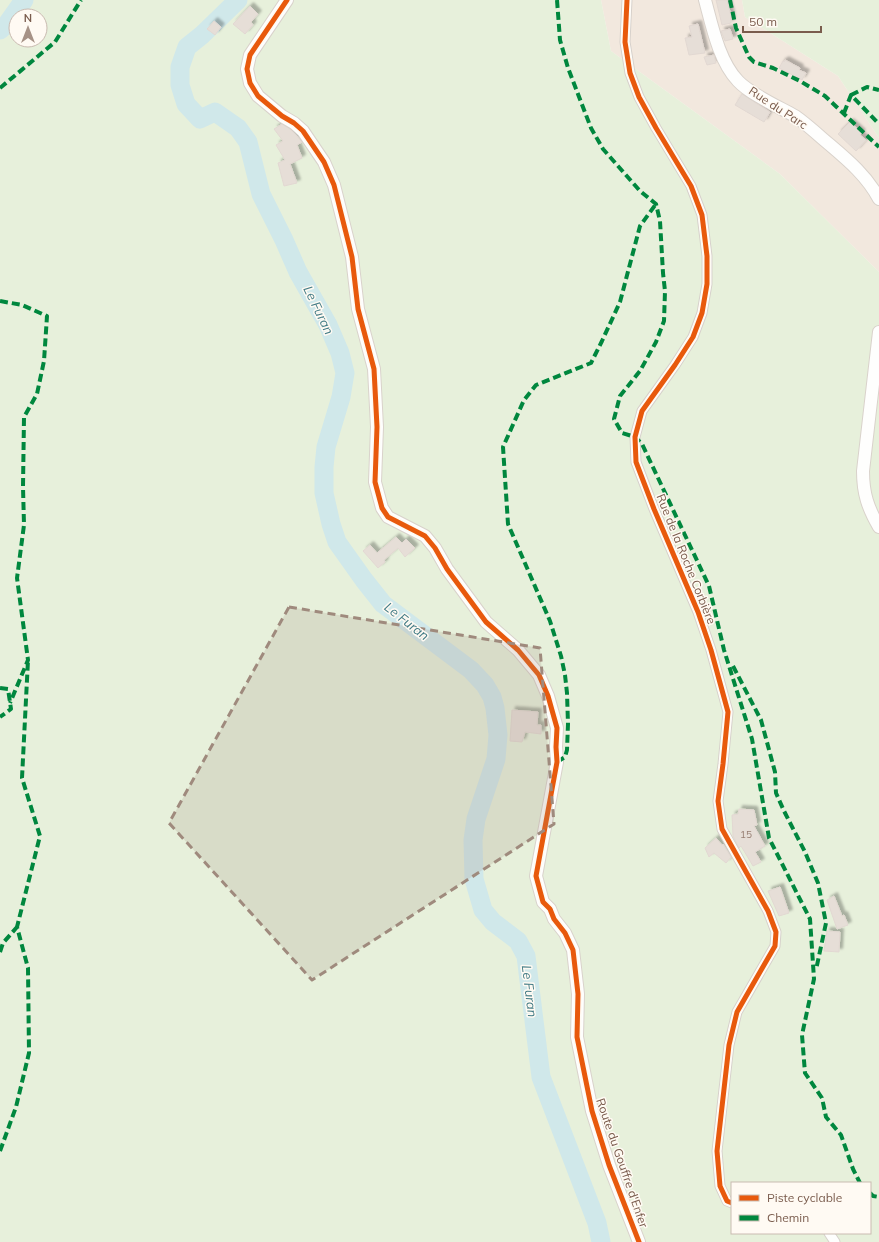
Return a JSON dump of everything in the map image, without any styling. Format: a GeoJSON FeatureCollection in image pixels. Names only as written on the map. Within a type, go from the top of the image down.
{"type":"FeatureCollection","features":[{"type":"Feature","properties":{"kind":"street","name":"Route du Gouffre d'Enfer"},"geometry":{"type":"LineString","coordinates":[[287,0],[250,55],[247,69],[250,83],[258,96],[303,131],[324,162],[334,185],[352,257],[358,309],[374,369],[378,427],[374,482],[382,508],[388,517],[426,536],[447,569],[486,622],[518,650],[539,675],[548,696],[557,728],[557,762],[536,876],[543,902],[550,909],[554,919],[565,933],[573,950],[578,994],[577,1036],[592,1112],[639,1242]]}},
{"type":"Feature","properties":{"kind":"street","name":"Rue de la Roche Corbière"},"geometry":{"type":"LineString","coordinates":[[627,0],[625,42],[630,73],[639,98],[691,186],[702,215],[707,256],[707,284],[702,313],[693,337],[642,411],[635,437],[636,462],[698,612],[711,650],[728,712],[718,801],[722,829],[768,911],[776,932],[775,946],[737,1012],[729,1045],[717,1151],[720,1186],[727,1201],[731,1203]]}},
{"type":"Feature","properties":{"kind":"street","name":"Rue du Parc"},"geometry":{"type":"LineString","coordinates":[[705,0],[715,39],[725,60],[738,81],[752,92],[797,118],[846,158],[864,176],[879,198]]}},
{"type":"Feature","properties":{"kind":"street"},"geometry":{"type":"LineString","coordinates":[[879,332],[863,471],[863,486],[866,499],[879,527]]}},
{"type":"Feature","properties":{"kind":"highlighted area"},"geometry":{"type":"Polygon","coordinates":[[[289,607],[540,648],[554,824],[312,980],[169,823],[289,607]]]}},
{"type":"Feature","properties":{"kind":"shaded area"},"geometry":{"type":"Polygon","coordinates":[[[601,0],[742,0],[745,17],[838,76],[879,138],[879,272],[780,174],[611,51],[601,0]]]}},
{"type":"Feature","properties":{"kind":"green space"},"geometry":{"type":"Polygon","coordinates":[[[0,0],[601,0],[611,51],[780,174],[879,272],[879,1242],[0,1242],[0,0]]]}},
{"type":"Feature","properties":{"kind":"green space"},"geometry":{"type":"Polygon","coordinates":[[[742,0],[879,0],[879,138],[838,76],[745,17],[742,0]]]}},
{"type":"Feature","properties":{"kind":"building"},"geometry":{"type":"Polygon","coordinates":[[[716,0],[727,0],[731,23],[722,25],[716,0]]]}},
{"type":"Feature","properties":{"kind":"building"},"geometry":{"type":"Polygon","coordinates":[[[250,6],[258,14],[251,22],[253,25],[245,34],[233,24],[250,6]]]}},
{"type":"Feature","properties":{"kind":"building"},"geometry":{"type":"Polygon","coordinates":[[[214,21],[221,27],[215,35],[207,29],[214,21]]]}},
{"type":"Feature","properties":{"kind":"building"},"geometry":{"type":"Polygon","coordinates":[[[698,24],[705,53],[689,55],[685,38],[692,37],[689,26],[698,24]]]}},
{"type":"Feature","properties":{"kind":"building"},"geometry":{"type":"Polygon","coordinates":[[[730,29],[733,39],[725,41],[721,31],[730,29]]]}},
{"type":"Feature","properties":{"kind":"building"},"geometry":{"type":"Polygon","coordinates":[[[714,55],[716,63],[707,65],[704,57],[714,55]]]}},
{"type":"Feature","properties":{"kind":"building"},"geometry":{"type":"Polygon","coordinates":[[[785,60],[806,73],[802,80],[779,68],[785,60]]]}},
{"type":"Feature","properties":{"kind":"building"},"geometry":{"type":"Polygon","coordinates":[[[742,94],[770,112],[764,122],[735,105],[742,94]]]}},
{"type":"Feature","properties":{"kind":"building"},"geometry":{"type":"Polygon","coordinates":[[[850,122],[862,133],[860,135],[866,140],[856,151],[838,134],[850,122]]]}},
{"type":"Feature","properties":{"kind":"building"},"geometry":{"type":"Polygon","coordinates":[[[282,124],[290,129],[302,142],[297,145],[302,158],[290,164],[297,183],[284,186],[278,163],[285,160],[276,145],[283,141],[274,129],[282,124]]]}},
{"type":"Feature","properties":{"kind":"building"},"geometry":{"type":"Polygon","coordinates":[[[396,537],[402,543],[406,539],[415,548],[405,557],[398,548],[384,560],[385,562],[378,568],[363,551],[370,545],[377,553],[396,537]]]}},
{"type":"Feature","properties":{"kind":"building"},"geometry":{"type":"Polygon","coordinates":[[[512,710],[538,712],[537,725],[541,725],[541,734],[525,732],[522,742],[510,741],[512,710]]]}},
{"type":"Feature","properties":{"kind":"building"},"geometry":{"type":"Polygon","coordinates":[[[739,809],[754,810],[757,825],[754,826],[765,846],[755,852],[761,862],[753,866],[741,846],[739,848],[733,836],[732,815],[738,814],[739,809]]]}},
{"type":"Feature","properties":{"kind":"building"},"geometry":{"type":"Polygon","coordinates":[[[716,838],[722,845],[723,844],[731,857],[726,863],[714,853],[709,857],[705,848],[716,838]]]}},
{"type":"Feature","properties":{"kind":"building"},"geometry":{"type":"Polygon","coordinates":[[[780,887],[789,913],[779,916],[768,891],[780,887]]]}},
{"type":"Feature","properties":{"kind":"building"},"geometry":{"type":"Polygon","coordinates":[[[834,896],[842,916],[844,915],[848,925],[837,929],[827,900],[834,896]]]}},
{"type":"Feature","properties":{"kind":"building"},"geometry":{"type":"Polygon","coordinates":[[[827,931],[840,932],[839,952],[824,951],[827,931]]]}},
{"type":"Feature","properties":{"kind":"waterway","name":"Le Furan"},"geometry":{"type":"LineString","coordinates":[[0,30],[7,24],[24,0]]}},
{"type":"Feature","properties":{"kind":"waterway","name":"Le Furan"},"geometry":{"type":"LineString","coordinates":[[238,0],[202,35],[187,47],[180,67],[180,85],[186,104],[200,119],[215,112],[238,128],[248,142],[261,194],[298,272],[328,325],[340,353],[345,373],[341,397],[326,447],[324,467],[324,493],[337,542],[383,604],[471,670],[485,685],[492,697],[495,708],[498,735],[496,759],[476,819],[473,840],[474,879],[483,910],[493,922],[518,941],[526,956],[541,1077],[597,1223],[601,1242]]}},
{"type":"Feature","properties":{"kind":"marked path"},"geometry":{"type":"LineString","coordinates":[[0,88],[55,42],[81,0]]}},
{"type":"Feature","properties":{"kind":"marked path"},"geometry":{"type":"LineString","coordinates":[[557,0],[560,40],[568,68],[591,128],[603,149],[640,191],[656,204],[660,221],[665,291],[664,321],[656,342],[640,371],[620,396],[614,419],[622,433],[635,437],[642,444],[709,586],[724,650],[752,739],[769,838],[810,919],[814,979],[802,1035],[805,1073],[822,1098],[826,1117],[841,1135],[853,1169],[860,1182]]}},
{"type":"Feature","properties":{"kind":"marked path"},"geometry":{"type":"LineString","coordinates":[[730,0],[736,28],[749,57],[754,62],[773,68],[800,81],[825,96],[879,147]]}},
{"type":"Feature","properties":{"kind":"marked path"},"geometry":{"type":"LineString","coordinates":[[851,95],[867,87],[879,90]]}},
{"type":"Feature","properties":{"kind":"marked path"},"geometry":{"type":"LineString","coordinates":[[844,113],[851,95],[879,124]]}},
{"type":"Feature","properties":{"kind":"marked path"},"geometry":{"type":"LineString","coordinates":[[557,762],[565,757],[567,750],[568,724],[565,675],[561,656],[550,621],[508,524],[503,447],[524,400],[536,385],[591,363],[620,302],[640,226],[656,204]]}},
{"type":"Feature","properties":{"kind":"marked path"},"geometry":{"type":"LineString","coordinates":[[0,301],[22,305],[47,316],[44,361],[37,394],[24,417],[24,525],[17,578],[28,660],[10,703]]}},
{"type":"Feature","properties":{"kind":"marked path"},"geometry":{"type":"LineString","coordinates":[[0,1151],[16,1107],[29,1053],[28,968],[17,927],[40,836],[22,778],[28,660]]}},
{"type":"Feature","properties":{"kind":"marked path"},"geometry":{"type":"LineString","coordinates":[[733,666],[761,720],[775,772],[776,793],[805,852],[818,883],[826,923],[816,970]]}},
{"type":"Feature","properties":{"kind":"marked path"},"geometry":{"type":"LineString","coordinates":[[0,688],[8,689],[11,709],[0,717]]}},
{"type":"Feature","properties":{"kind":"marked path"},"geometry":{"type":"LineString","coordinates":[[0,952],[3,943],[17,927]]}},
{"type":"Feature","properties":{"kind":"marked path"},"geometry":{"type":"LineString","coordinates":[[871,1194],[879,1197]]}},
{"type":"Feature","properties":{"kind":"cycle path"},"geometry":{"type":"LineString","coordinates":[[287,0],[250,55],[247,69],[250,83],[258,96],[303,131],[324,162],[334,185],[352,257],[358,309],[374,369],[377,427],[375,482],[382,508],[388,517],[425,536],[435,548],[447,569],[486,622],[518,650],[539,675],[548,696],[557,728],[557,762],[536,876],[543,902],[550,909],[554,919],[565,933],[573,950],[578,994],[577,1037],[592,1111],[609,1165],[639,1242]]}},
{"type":"Feature","properties":{"kind":"cycle path"},"geometry":{"type":"LineString","coordinates":[[627,0],[625,42],[630,73],[639,97],[691,186],[702,215],[707,256],[707,284],[702,313],[693,337],[642,411],[635,437],[636,462],[654,509],[698,612],[711,650],[728,712],[718,801],[722,829],[768,911],[776,932],[775,946],[737,1012],[729,1045],[717,1151],[720,1186],[727,1201],[731,1203]]}}]}
